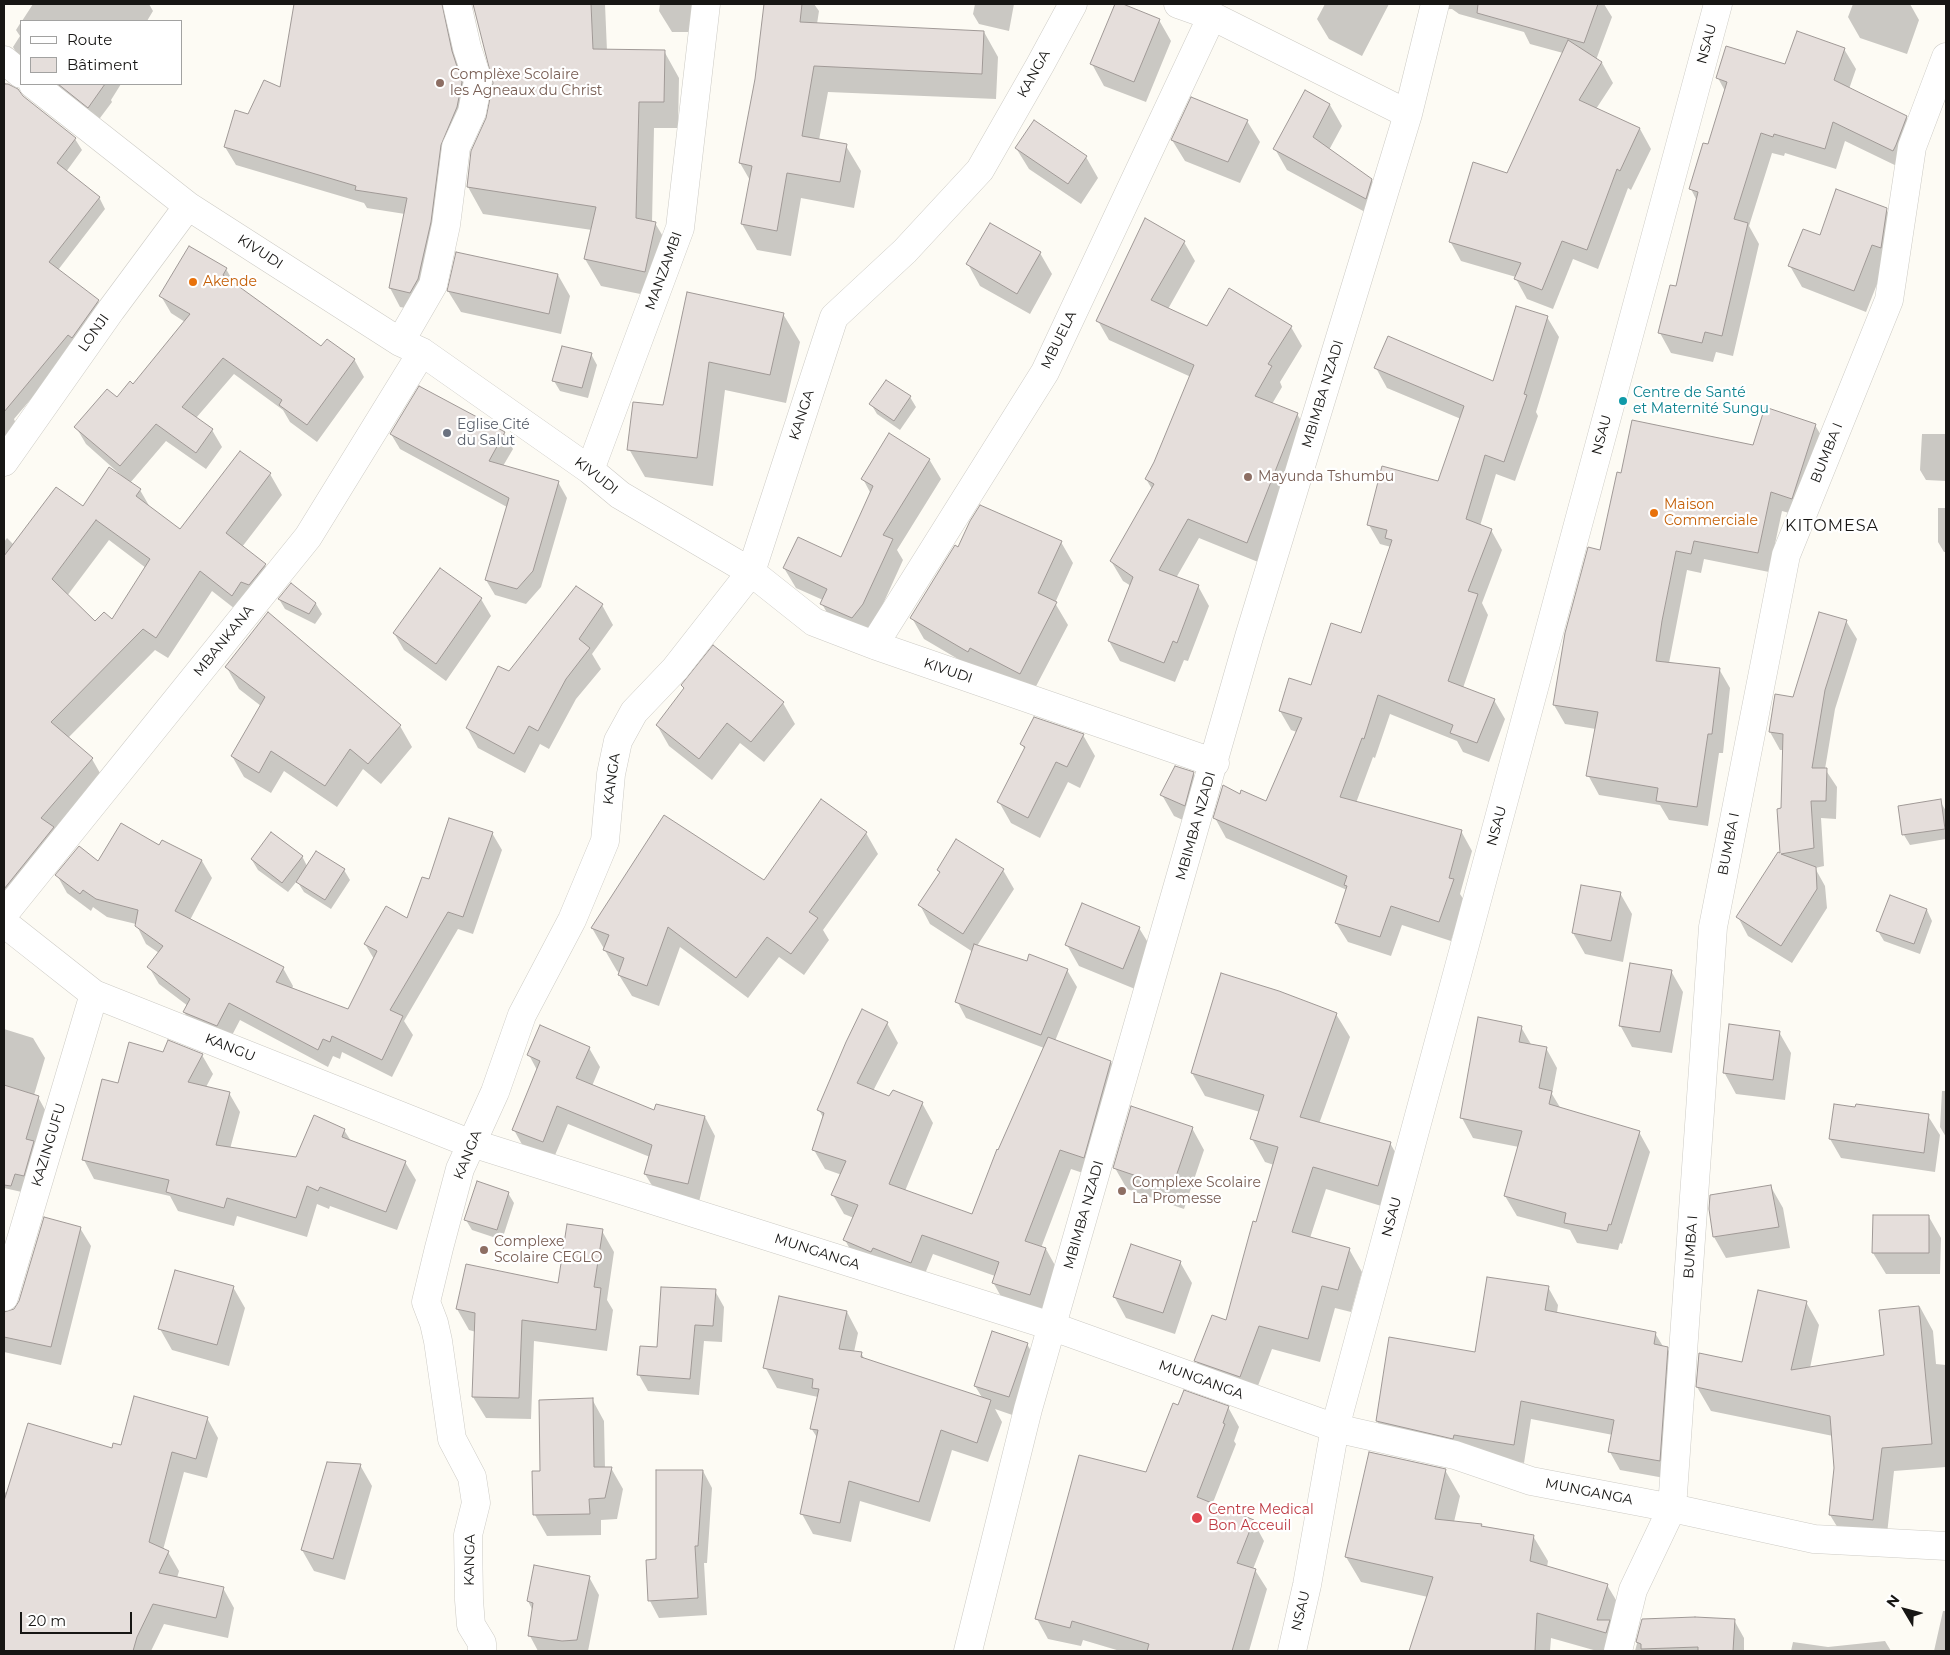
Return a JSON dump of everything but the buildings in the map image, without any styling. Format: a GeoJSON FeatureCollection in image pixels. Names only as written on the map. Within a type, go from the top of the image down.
{"type":"FeatureCollection","features":[{"type":"Feature","properties":{"kind":"street","name":"MBANKANA"},"geometry":{"type":"LineString","coordinates":[[4,914],[308,537],[411,347],[433,285],[446,225],[456,147],[472,112],[478,81],[467,48],[456,4]]}},
{"type":"Feature","properties":{"kind":"street","name":"MANZAMBI"},"geometry":{"type":"LineString","coordinates":[[590,470],[680,228],[706,4]]}},
{"type":"Feature","properties":{"kind":"street","name":"KANGA"},"geometry":{"type":"LineString","coordinates":[[482,1651],[482,1642],[471,1625],[469,1600],[468,1535],[476,1503],[472,1477],[452,1439],[438,1341],[426,1302],[438,1248],[460,1169],[495,1092],[522,1015],[572,920],[605,841],[611,774],[618,741],[634,712],[675,669],[751,572],[834,318],[905,251],[980,170],[1073,4]]}},
{"type":"Feature","properties":{"kind":"street"},"geometry":{"type":"LineString","coordinates":[[1178,4],[1212,16],[1408,114]]}},
{"type":"Feature","properties":{"kind":"street","name":"MBIMBA NZADI"},"geometry":{"type":"LineString","coordinates":[[968,1651],[1028,1409],[1215,763],[1249,637],[1408,114],[1435,4]]}},
{"type":"Feature","properties":{"kind":"street","name":"NSAU"},"geometry":{"type":"LineString","coordinates":[[1292,1651],[1307,1584],[1335,1428],[1718,4]]}},
{"type":"Feature","properties":{"kind":"street","name":"MBUELA"},"geometry":{"type":"LineString","coordinates":[[874,645],[1045,372],[1212,16]]}},
{"type":"Feature","properties":{"kind":"street","name":"BUMBA I"},"geometry":{"type":"LineString","coordinates":[[1618,1651],[1633,1590],[1672,1508],[1713,927],[1786,555],[1889,300],[1912,147],[1946,57]]}},
{"type":"Feature","properties":{"kind":"street"},"geometry":{"type":"LineString","coordinates":[[4,60],[20,73]]}},
{"type":"Feature","properties":{"kind":"street","name":"KIVUDI"},"geometry":{"type":"LineString","coordinates":[[34,85],[188,206],[411,347],[590,470],[620,495],[751,572],[814,622],[874,645],[1215,763]]}},
{"type":"Feature","properties":{"kind":"street","name":"LONJI"},"geometry":{"type":"LineString","coordinates":[[4,462],[111,310],[188,206]]}},
{"type":"Feature","properties":{"kind":"street","name":"KANGU"},"geometry":{"type":"LineString","coordinates":[[4,923],[94,994],[472,1143]]}},
{"type":"Feature","properties":{"kind":"street","name":"KAZINGUFU"},"geometry":{"type":"LineString","coordinates":[[4,1297],[94,994]]}},
{"type":"Feature","properties":{"kind":"street","name":"MUNGANGA"},"geometry":{"type":"LineString","coordinates":[[472,1143],[1052,1326],[1335,1428],[1455,1454],[1531,1481],[1672,1508],[1814,1539],[1946,1546]]}},
{"type":"Feature","properties":{"kind":"place","name":"Complèxe Scolaire les Agneaux du Christ"},"geometry":{"type":"Point","coordinates":[440,83]}},
{"type":"Feature","properties":{"kind":"place","name":"Akende"},"geometry":{"type":"Point","coordinates":[193,282]}},
{"type":"Feature","properties":{"kind":"place","name":"Centre de Santé et Maternité Sungu"},"geometry":{"type":"Point","coordinates":[1623,401]}},
{"type":"Feature","properties":{"kind":"place","name":"Eglise Cité du Salut"},"geometry":{"type":"Point","coordinates":[447,433]}},
{"type":"Feature","properties":{"kind":"place","name":"Mayunda Tshumbu"},"geometry":{"type":"Point","coordinates":[1248,477]}},
{"type":"Feature","properties":{"kind":"place","name":"Maison Commerciale"},"geometry":{"type":"Point","coordinates":[1654,513]}},
{"type":"Feature","properties":{"kind":"place","name":"Complexe Scolaire La Promesse"},"geometry":{"type":"Point","coordinates":[1122,1191]}},
{"type":"Feature","properties":{"kind":"place","name":"Complexe Scolaire CEGLO"},"geometry":{"type":"Point","coordinates":[484,1250]}},
{"type":"Feature","properties":{"kind":"place","name":"Centre Medical Bon Acceuil"},"geometry":{"type":"Point","coordinates":[1197,1518]}},
{"type":"Feature","properties":{"kind":"district","name":"KITOMESA"},"geometry":{"type":"Point","coordinates":[1832,526]}}]}
